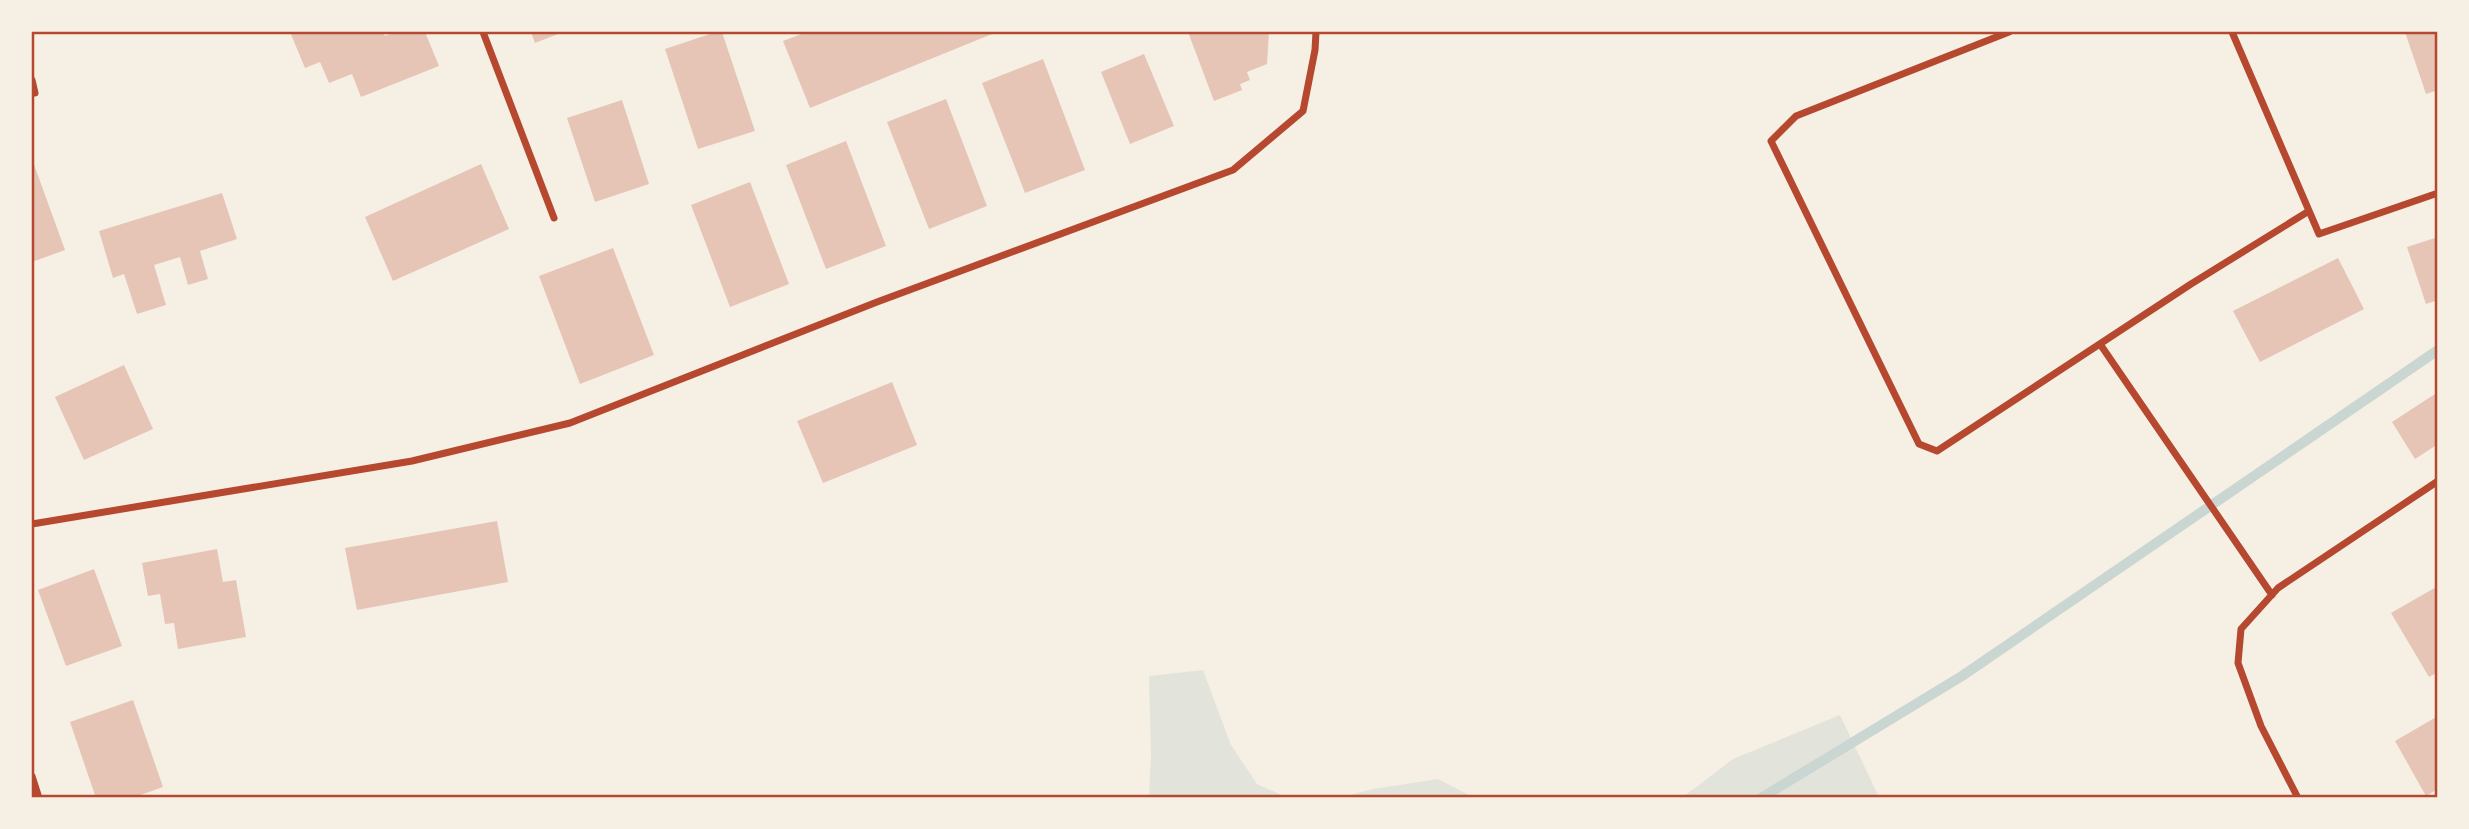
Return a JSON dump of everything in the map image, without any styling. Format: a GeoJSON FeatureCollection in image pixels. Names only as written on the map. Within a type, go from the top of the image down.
{"type":"FeatureCollection","features":[{"type":"Feature","properties":{"kind":"street"},"geometry":{"type":"LineString","coordinates":[[483,32],[554,218]]}},
{"type":"Feature","properties":{"kind":"street"},"geometry":{"type":"LineString","coordinates":[[32,524],[412,461],[570,423],[877,302],[1233,170],[1303,111],[1316,32]]}},
{"type":"Feature","properties":{"kind":"street"},"geometry":{"type":"LineString","coordinates":[[2009,32],[1796,116],[1771,141],[1919,444],[1937,451],[2191,284],[2309,211]]}},
{"type":"Feature","properties":{"kind":"street"},"geometry":{"type":"LineString","coordinates":[[2232,32],[2319,234],[2438,193]]}},
{"type":"Feature","properties":{"kind":"street"},"geometry":{"type":"LineString","coordinates":[[32,80],[36,93]]}},
{"type":"Feature","properties":{"kind":"street"},"geometry":{"type":"LineString","coordinates":[[2100,344],[2272,595]]}},
{"type":"Feature","properties":{"kind":"street"},"geometry":{"type":"LineString","coordinates":[[2298,797],[2261,726],[2238,663],[2241,629],[2278,588],[2438,481]]}},
{"type":"Feature","properties":{"kind":"street"},"geometry":{"type":"LineString","coordinates":[[32,776],[39,797]]}},
{"type":"Feature","properties":{"kind":"shaded area"},"geometry":{"type":"Polygon","coordinates":[[[1203,670],[1231,745],[1257,784],[1286,797],[1149,797],[1149,676],[1203,670]]]}},
{"type":"Feature","properties":{"kind":"shaded area"},"geometry":{"type":"Polygon","coordinates":[[[1840,715],[1879,797],[1683,797],[1733,759],[1840,715]]]}},
{"type":"Feature","properties":{"kind":"shaded area"},"geometry":{"type":"Polygon","coordinates":[[[1438,779],[1473,797],[1342,797],[1373,789],[1438,779]]]}},
{"type":"Feature","properties":{"kind":"building"},"geometry":{"type":"Polygon","coordinates":[[[290,32],[383,32],[385,36],[395,32],[425,32],[439,66],[361,97],[352,74],[329,83],[320,62],[305,68],[290,32]]]}},
{"type":"Feature","properties":{"kind":"building"},"geometry":{"type":"Polygon","coordinates":[[[531,32],[563,32],[535,43],[531,32]]]}},
{"type":"Feature","properties":{"kind":"building"},"geometry":{"type":"Polygon","coordinates":[[[722,32],[755,131],[698,149],[665,49],[722,32]]]}},
{"type":"Feature","properties":{"kind":"building"},"geometry":{"type":"Polygon","coordinates":[[[807,32],[997,32],[810,108],[783,41],[807,32]]]}},
{"type":"Feature","properties":{"kind":"building"},"geometry":{"type":"Polygon","coordinates":[[[1188,32],[1269,32],[1267,64],[1247,72],[1250,80],[1240,84],[1242,90],[1214,101],[1188,32]]]}},
{"type":"Feature","properties":{"kind":"building"},"geometry":{"type":"Polygon","coordinates":[[[2405,32],[2438,32],[2438,90],[2426,94],[2405,32]]]}},
{"type":"Feature","properties":{"kind":"building"},"geometry":{"type":"Polygon","coordinates":[[[1144,54],[1174,126],[1130,144],[1101,72],[1144,54]]]}},
{"type":"Feature","properties":{"kind":"building"},"geometry":{"type":"Polygon","coordinates":[[[1043,59],[1085,170],[1025,193],[982,83],[1043,59]]]}},
{"type":"Feature","properties":{"kind":"building"},"geometry":{"type":"Polygon","coordinates":[[[946,99],[987,206],[929,229],[887,122],[946,99]]]}},
{"type":"Feature","properties":{"kind":"building"},"geometry":{"type":"Polygon","coordinates":[[[622,100],[649,184],[595,202],[567,118],[622,100]]]}},
{"type":"Feature","properties":{"kind":"building"},"geometry":{"type":"Polygon","coordinates":[[[846,141],[886,246],[826,269],[786,165],[846,141]]]}},
{"type":"Feature","properties":{"kind":"building"},"geometry":{"type":"Polygon","coordinates":[[[32,159],[65,250],[32,262],[32,159]]]}},
{"type":"Feature","properties":{"kind":"building"},"geometry":{"type":"Polygon","coordinates":[[[481,164],[509,229],[393,281],[365,217],[481,164]]]}},
{"type":"Feature","properties":{"kind":"building"},"geometry":{"type":"Polygon","coordinates":[[[750,182],[789,284],[730,307],[691,205],[750,182]]]}},
{"type":"Feature","properties":{"kind":"building"},"geometry":{"type":"Polygon","coordinates":[[[222,193],[237,239],[200,251],[208,279],[188,285],[180,257],[154,265],[166,305],[137,314],[124,274],[113,278],[99,231],[222,193]]]}},
{"type":"Feature","properties":{"kind":"building"},"geometry":{"type":"Polygon","coordinates":[[[2438,237],[2438,300],[2426,304],[2407,247],[2438,237]]]}},
{"type":"Feature","properties":{"kind":"building"},"geometry":{"type":"Polygon","coordinates":[[[613,248],[654,355],[580,384],[539,276],[613,248]]]}},
{"type":"Feature","properties":{"kind":"building"},"geometry":{"type":"Polygon","coordinates":[[[2338,258],[2364,309],[2260,362],[2233,311],[2338,258]]]}},
{"type":"Feature","properties":{"kind":"building"},"geometry":{"type":"Polygon","coordinates":[[[124,365],[153,429],[84,460],[55,397],[124,365]]]}},
{"type":"Feature","properties":{"kind":"building"},"geometry":{"type":"Polygon","coordinates":[[[892,382],[917,445],[823,483],[797,421],[892,382]]]}},
{"type":"Feature","properties":{"kind":"building"},"geometry":{"type":"Polygon","coordinates":[[[2438,392],[2438,444],[2415,459],[2392,422],[2438,392]]]}},
{"type":"Feature","properties":{"kind":"building"},"geometry":{"type":"Polygon","coordinates":[[[497,521],[508,582],[357,610],[345,548],[497,521]]]}},
{"type":"Feature","properties":{"kind":"building"},"geometry":{"type":"Polygon","coordinates":[[[217,549],[223,582],[236,580],[246,637],[178,649],[174,623],[165,624],[160,594],[148,596],[142,563],[217,549]]]}},
{"type":"Feature","properties":{"kind":"building"},"geometry":{"type":"Polygon","coordinates":[[[94,569],[122,646],[66,666],[38,590],[94,569]]]}},
{"type":"Feature","properties":{"kind":"building"},"geometry":{"type":"Polygon","coordinates":[[[2438,586],[2438,672],[2429,677],[2391,613],[2438,586]]]}},
{"type":"Feature","properties":{"kind":"building"},"geometry":{"type":"Polygon","coordinates":[[[133,700],[163,787],[132,798],[96,798],[70,722],[133,700]]]}},
{"type":"Feature","properties":{"kind":"building"},"geometry":{"type":"Polygon","coordinates":[[[2438,716],[2438,789],[2426,796],[2395,741],[2438,716]]]}},
{"type":"Feature","properties":{"kind":"waterway"},"geometry":{"type":"LineString","coordinates":[[1761,798],[1962,676],[2438,350]]}}]}
